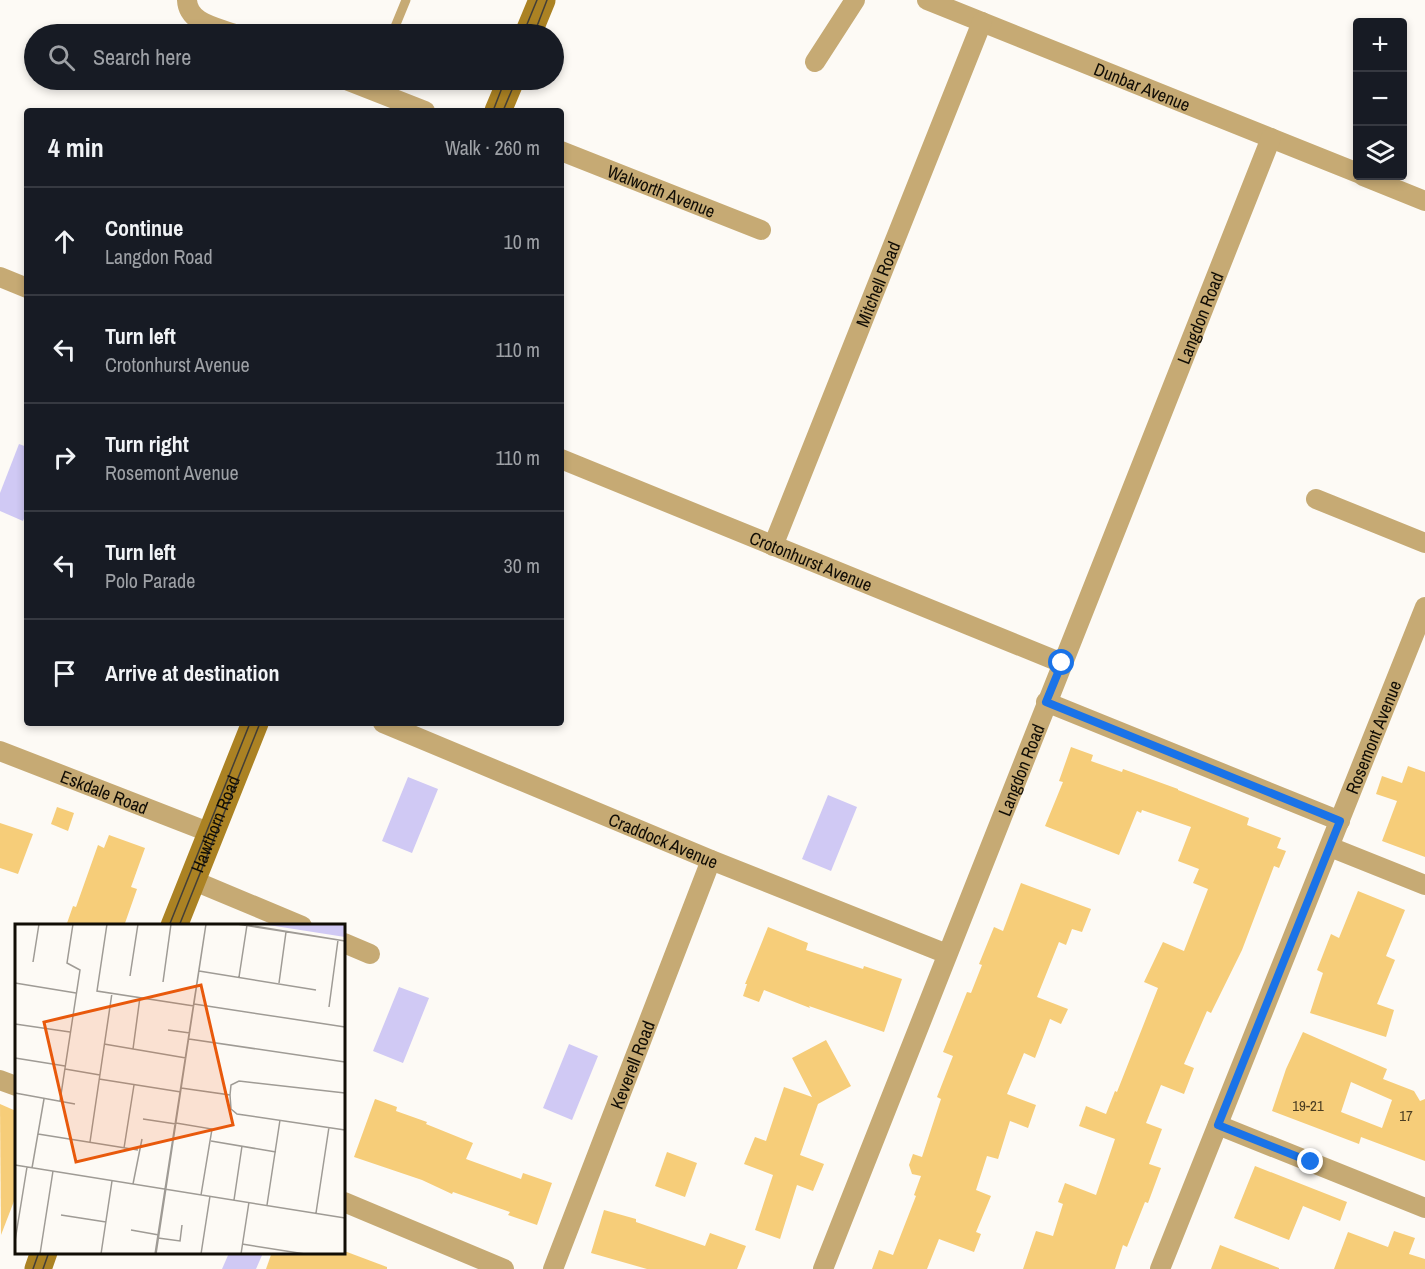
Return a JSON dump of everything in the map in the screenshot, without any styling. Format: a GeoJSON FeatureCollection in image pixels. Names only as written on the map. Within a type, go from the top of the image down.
{"type":"FeatureCollection","features":[{"type":"Feature","properties":{"kind":"main road"},"geometry":{"type":"LineString","coordinates":[[532,24],[542,0]]}},
{"type":"Feature","properties":{"kind":"main road"},"geometry":{"type":"LineString","coordinates":[[499,108],[506,90]]}},
{"type":"Feature","properties":{"kind":"main road","name":"Hawthorn Road"},"geometry":{"type":"LineString","coordinates":[[175,924],[254,726]]}},
{"type":"Feature","properties":{"kind":"main road"},"geometry":{"type":"LineString","coordinates":[[38,1269],[43,1254]]}},
{"type":"Feature","properties":{"kind":"street"},"geometry":{"type":"LineString","coordinates":[[187,0],[187,7],[197,19],[209,24]]}},
{"type":"Feature","properties":{"kind":"street"},"geometry":{"type":"LineString","coordinates":[[815,62],[855,0]]}},
{"type":"Feature","properties":{"kind":"street","name":"Dunbar Avenue"},"geometry":{"type":"LineString","coordinates":[[927,0],[1353,171]]}},
{"type":"Feature","properties":{"kind":"street","name":"Mitchell Road"},"geometry":{"type":"LineString","coordinates":[[773,546],[982,22]]}},
{"type":"Feature","properties":{"kind":"street"},"geometry":{"type":"LineString","coordinates":[[385,90],[419,108]]}},
{"type":"Feature","properties":{"kind":"street","name":"Langdon Road"},"geometry":{"type":"LineString","coordinates":[[823,1269],[1271,138]]}},
{"type":"Feature","properties":{"kind":"street","name":"Walworth Avenue"},"geometry":{"type":"LineString","coordinates":[[564,152],[761,230]]}},
{"type":"Feature","properties":{"kind":"street"},"geometry":{"type":"LineString","coordinates":[[1374,180],[1425,201]]}},
{"type":"Feature","properties":{"kind":"street"},"geometry":{"type":"LineString","coordinates":[[0,277],[24,287]]}},
{"type":"Feature","properties":{"kind":"street","name":"Crotonhurst Avenue"},"geometry":{"type":"LineString","coordinates":[[564,460],[1062,663]]}},
{"type":"Feature","properties":{"kind":"street"},"geometry":{"type":"LineString","coordinates":[[1316,499],[1425,543]]}},
{"type":"Feature","properties":{"kind":"street","name":"Rosemont Avenue"},"geometry":{"type":"LineString","coordinates":[[1160,1269],[1425,607]]}},
{"type":"Feature","properties":{"kind":"street"},"geometry":{"type":"LineString","coordinates":[[1046,702],[1340,821]]}},
{"type":"Feature","properties":{"kind":"street","name":"Craddock Avenue"},"geometry":{"type":"LineString","coordinates":[[389,726],[711,861],[947,954]]}},
{"type":"Feature","properties":{"kind":"street","name":"Eskdale Road"},"geometry":{"type":"LineString","coordinates":[[0,751],[211,833]]}},
{"type":"Feature","properties":{"kind":"street"},"geometry":{"type":"LineString","coordinates":[[1330,847],[1425,885]]}},
{"type":"Feature","properties":{"kind":"street","name":"Keverell Road"},"geometry":{"type":"LineString","coordinates":[[553,1269],[711,861]]}},
{"type":"Feature","properties":{"kind":"street"},"geometry":{"type":"LineString","coordinates":[[192,880],[297,924]]}},
{"type":"Feature","properties":{"kind":"street"},"geometry":{"type":"LineString","coordinates":[[345,943],[370,954]]}},
{"type":"Feature","properties":{"kind":"street"},"geometry":{"type":"LineString","coordinates":[[0,1080],[15,1086]]}},
{"type":"Feature","properties":{"kind":"street"},"geometry":{"type":"LineString","coordinates":[[1218,1125],[1425,1208]]}},
{"type":"Feature","properties":{"kind":"street"},"geometry":{"type":"LineString","coordinates":[[345,1202],[504,1269]]}},
{"type":"Feature","properties":{"kind":"lane"},"geometry":{"type":"LineString","coordinates":[[396,24],[406,0]]}},
{"type":"Feature","properties":{"kind":"shaded area"},"geometry":{"type":"Polygon","coordinates":[[[19,444],[24,446],[23,521],[0,511],[0,493],[19,444]]]}},
{"type":"Feature","properties":{"kind":"shaded area"},"geometry":{"type":"Polygon","coordinates":[[[408,777],[438,789],[412,853],[382,841],[408,777]]]}},
{"type":"Feature","properties":{"kind":"shaded area"},"geometry":{"type":"Polygon","coordinates":[[[828,795],[857,807],[831,871],[802,859],[828,795]]]}},
{"type":"Feature","properties":{"kind":"shaded area"},"geometry":{"type":"Polygon","coordinates":[[[399,987],[429,998],[403,1063],[373,1051],[399,987]]]}},
{"type":"Feature","properties":{"kind":"shaded area"},"geometry":{"type":"Polygon","coordinates":[[[569,1044],[598,1056],[572,1120],[543,1108],[569,1044]]]}},
{"type":"Feature","properties":{"kind":"shaded area"},"geometry":{"type":"Polygon","coordinates":[[[228,1254],[263,1254],[256,1269],[222,1269],[228,1254]]]}},
{"type":"Feature","properties":{"kind":"building"},"geometry":{"type":"Polygon","coordinates":[[[1071,747],[1093,755],[1091,761],[1122,772],[1123,769],[1249,818],[1247,825],[1281,838],[1277,848],[1286,851],[1279,868],[1274,866],[1242,950],[1211,1013],[1207,1011],[1184,1064],[1194,1068],[1184,1094],[1161,1085],[1146,1123],[1162,1129],[1149,1164],[1161,1168],[1148,1203],[1145,1202],[1127,1247],[1123,1245],[1115,1269],[1023,1269],[1036,1231],[1053,1236],[1063,1204],[1058,1202],[1065,1183],[1096,1195],[1115,1139],[1079,1126],[1086,1106],[1106,1114],[1158,988],[1144,982],[1163,942],[1184,951],[1208,889],[1193,883],[1199,869],[1178,861],[1191,827],[1142,810],[1141,813],[1137,811],[1119,855],[1045,826],[1063,782],[1059,781],[1071,747]]]}},
{"type":"Feature","properties":{"kind":"building"},"geometry":{"type":"Polygon","coordinates":[[[1408,766],[1425,772],[1425,857],[1382,841],[1397,801],[1376,794],[1382,776],[1402,783],[1408,766]]]}},
{"type":"Feature","properties":{"kind":"building"},"geometry":{"type":"Polygon","coordinates":[[[57,807],[74,813],[68,831],[51,824],[57,807]]]}},
{"type":"Feature","properties":{"kind":"building"},"geometry":{"type":"Polygon","coordinates":[[[0,823],[33,834],[18,874],[0,868],[0,823]]]}},
{"type":"Feature","properties":{"kind":"building"},"geometry":{"type":"Polygon","coordinates":[[[109,835],[145,848],[131,887],[137,889],[125,924],[67,924],[73,906],[76,907],[98,845],[104,848],[109,835]]]}},
{"type":"Feature","properties":{"kind":"building"},"geometry":{"type":"Polygon","coordinates":[[[1021,883],[1091,909],[1082,932],[1072,929],[1066,945],[1059,942],[1037,997],[1068,1009],[1061,1024],[1050,1019],[1035,1058],[1024,1053],[1007,1094],[1036,1105],[1028,1128],[1010,1121],[998,1159],[987,1156],[976,1190],[991,1196],[976,1232],[981,1234],[974,1252],[939,1239],[927,1269],[872,1269],[879,1250],[893,1255],[916,1196],[914,1195],[921,1176],[912,1174],[909,1165],[913,1154],[922,1157],[941,1099],[937,1097],[953,1056],[943,1052],[967,992],[971,993],[982,965],[979,964],[994,927],[1003,931],[1021,883]]]}},
{"type":"Feature","properties":{"kind":"building"},"geometry":{"type":"Polygon","coordinates":[[[1358,891],[1405,910],[1386,956],[1395,960],[1377,1004],[1394,1010],[1386,1037],[1310,1013],[1323,973],[1317,970],[1331,934],[1339,938],[1358,891]]]}},
{"type":"Feature","properties":{"kind":"building"},"geometry":{"type":"Polygon","coordinates":[[[768,927],[808,943],[806,950],[902,979],[884,1032],[764,990],[759,1002],[743,996],[747,984],[745,984],[768,927]]]}},
{"type":"Feature","properties":{"kind":"building"},"geometry":{"type":"Polygon","coordinates":[[[1303,1032],[1387,1069],[1383,1079],[1414,1091],[1420,1101],[1425,1099],[1425,1161],[1361,1137],[1359,1144],[1272,1111],[1286,1069],[1303,1032]],[[1351,1082],[1341,1112],[1382,1128],[1392,1100],[1351,1082]]]}},
{"type":"Feature","properties":{"kind":"building"},"geometry":{"type":"Polygon","coordinates":[[[826,1040],[851,1086],[818,1104],[800,1155],[824,1164],[813,1191],[797,1185],[780,1239],[755,1230],[773,1175],[744,1164],[755,1137],[766,1141],[784,1087],[812,1097],[792,1058],[826,1040]]]}},
{"type":"Feature","properties":{"kind":"building"},"geometry":{"type":"Polygon","coordinates":[[[375,1099],[397,1107],[396,1111],[473,1143],[466,1159],[521,1179],[523,1173],[552,1183],[537,1225],[508,1215],[510,1212],[453,1192],[452,1194],[422,1180],[354,1157],[375,1099]]]}},
{"type":"Feature","properties":{"kind":"building"},"geometry":{"type":"Polygon","coordinates":[[[0,1104],[15,1111],[15,1199],[1,1235],[0,1104]]]}},
{"type":"Feature","properties":{"kind":"building"},"geometry":{"type":"Polygon","coordinates":[[[667,1152],[697,1163],[685,1197],[655,1186],[667,1152]]]}},
{"type":"Feature","properties":{"kind":"building"},"geometry":{"type":"Polygon","coordinates":[[[1255,1166],[1347,1202],[1340,1221],[1303,1206],[1289,1240],[1234,1218],[1255,1166]]]}},
{"type":"Feature","properties":{"kind":"building"},"geometry":{"type":"Polygon","coordinates":[[[604,1210],[636,1219],[636,1222],[705,1246],[710,1233],[746,1246],[737,1269],[647,1269],[591,1253],[604,1210]]]}},
{"type":"Feature","properties":{"kind":"building"},"geometry":{"type":"Polygon","coordinates":[[[1394,1231],[1415,1238],[1409,1254],[1425,1259],[1425,1269],[1334,1269],[1348,1232],[1388,1247],[1394,1231]]]}},
{"type":"Feature","properties":{"kind":"building"},"geometry":{"type":"Polygon","coordinates":[[[1220,1245],[1279,1268],[1279,1269],[1211,1269],[1220,1245]]]}},
{"type":"Feature","properties":{"kind":"building"},"geometry":{"type":"Polygon","coordinates":[[[345,1252],[387,1267],[387,1269],[266,1269],[271,1254],[345,1254],[345,1252]]]}},
{"type":"Feature","properties":{"kind":"tram line"},"geometry":{"type":"LineString","coordinates":[[527,24],[537,0]]}},
{"type":"Feature","properties":{"kind":"tram line"},"geometry":{"type":"LineString","coordinates":[[538,24],[547,0]]}},
{"type":"Feature","properties":{"kind":"tram line"},"geometry":{"type":"LineString","coordinates":[[494,108],[501,90]]}},
{"type":"Feature","properties":{"kind":"tram line"},"geometry":{"type":"LineString","coordinates":[[504,108],[512,90]]}},
{"type":"Feature","properties":{"kind":"tram line"},"geometry":{"type":"LineString","coordinates":[[170,924],[249,726]]}},
{"type":"Feature","properties":{"kind":"tram line"},"geometry":{"type":"LineString","coordinates":[[180,924],[259,726]]}},
{"type":"Feature","properties":{"kind":"tram line"},"geometry":{"type":"LineString","coordinates":[[33,1269],[38,1254]]}},
{"type":"Feature","properties":{"kind":"tram line"},"geometry":{"type":"LineString","coordinates":[[43,1269],[48,1254]]}},
{"type":"Feature","properties":{"kind":"route"},"geometry":{"type":"LineString","coordinates":[[1062,663],[1046,702],[1340,821],[1218,1125],[1311,1162]]}}]}
